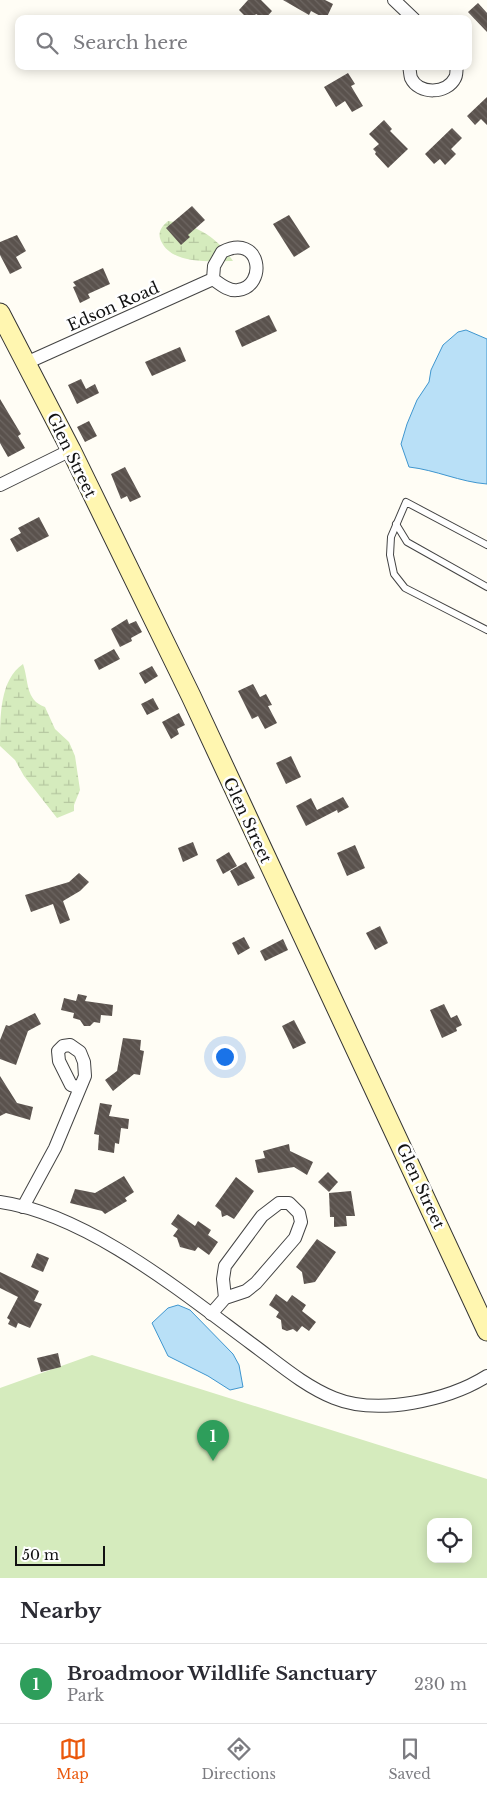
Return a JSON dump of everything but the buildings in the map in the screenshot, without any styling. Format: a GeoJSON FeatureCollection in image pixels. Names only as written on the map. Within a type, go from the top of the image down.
{"type":"FeatureCollection","features":[{"type":"Feature","properties":{"kind":"street"},"geometry":{"type":"LineString","coordinates":[[394,0],[410,15]]}},
{"type":"Feature","properties":{"kind":"street"},"geometry":{"type":"LineString","coordinates":[[410,70],[411,78],[420,87],[432,91],[446,89],[456,78],[457,70]]}},
{"type":"Feature","properties":{"kind":"street","name":"Edson Road"},"geometry":{"type":"LineString","coordinates":[[26,363],[214,279]]}},
{"type":"Feature","properties":{"kind":"street","name":"Glen Street"},"geometry":{"type":"LineString","coordinates":[[0,313],[71,450],[191,696],[487,1331]]}},
{"type":"Feature","properties":{"kind":"street"},"geometry":{"type":"LineString","coordinates":[[0,485],[71,450]]}},
{"type":"Feature","properties":{"kind":"street"},"geometry":{"type":"LineString","coordinates":[[24,1207],[55,1148],[80,1088]]}},
{"type":"Feature","properties":{"kind":"street"},"geometry":{"type":"LineString","coordinates":[[0,1202],[24,1207],[74,1226],[131,1258],[182,1291],[308,1385],[336,1399],[371,1404],[426,1401],[451,1394],[487,1376]]}},
{"type":"Feature","properties":{"kind":"street"},"geometry":{"type":"LineString","coordinates":[[211,1314],[225,1298],[246,1291],[256,1283],[295,1238],[301,1222],[299,1212],[290,1203],[279,1203],[262,1216],[225,1266],[222,1279],[225,1298]]}},
{"type":"Feature","properties":{"kind":"lane"},"geometry":{"type":"LineString","coordinates":[[487,545],[406,502],[391,537],[390,555],[394,574],[405,588],[487,630]]}},
{"type":"Feature","properties":{"kind":"lane"},"geometry":{"type":"LineString","coordinates":[[396,524],[407,542],[487,587]]}},
{"type":"Feature","properties":{"kind":"green space"},"geometry":{"type":"Polygon","coordinates":[[[168,221],[188,225],[205,233],[220,245],[233,261],[192,260],[174,254],[166,249],[160,238],[161,230],[168,221]]]}},
{"type":"Feature","properties":{"kind":"green space"},"geometry":{"type":"Polygon","coordinates":[[[23,664],[31,695],[34,700],[45,707],[55,729],[69,742],[75,756],[80,790],[74,805],[74,811],[57,818],[24,776],[15,760],[0,746],[0,722],[3,699],[10,679],[23,664]]]}},
{"type":"Feature","properties":{"kind":"green space"},"geometry":{"type":"Polygon","coordinates":[[[92,1355],[487,1479],[487,1578],[0,1578],[0,1388],[92,1355]]]}},
{"type":"Feature","properties":{"kind":"water"},"geometry":{"type":"Polygon","coordinates":[[[466,330],[487,339],[487,484],[409,467],[401,444],[417,400],[429,382],[431,370],[443,345],[458,332],[466,330]]]}},
{"type":"Feature","properties":{"kind":"water"},"geometry":{"type":"Polygon","coordinates":[[[178,1305],[190,1310],[233,1354],[239,1365],[243,1387],[230,1390],[208,1376],[168,1356],[152,1323],[168,1308],[178,1305]]]}},
{"type":"Feature","properties":{"kind":"place","name":"Broadmoor Wildlife Sanctuary"},"geometry":{"type":"Point","coordinates":[213,1461]}}]}
